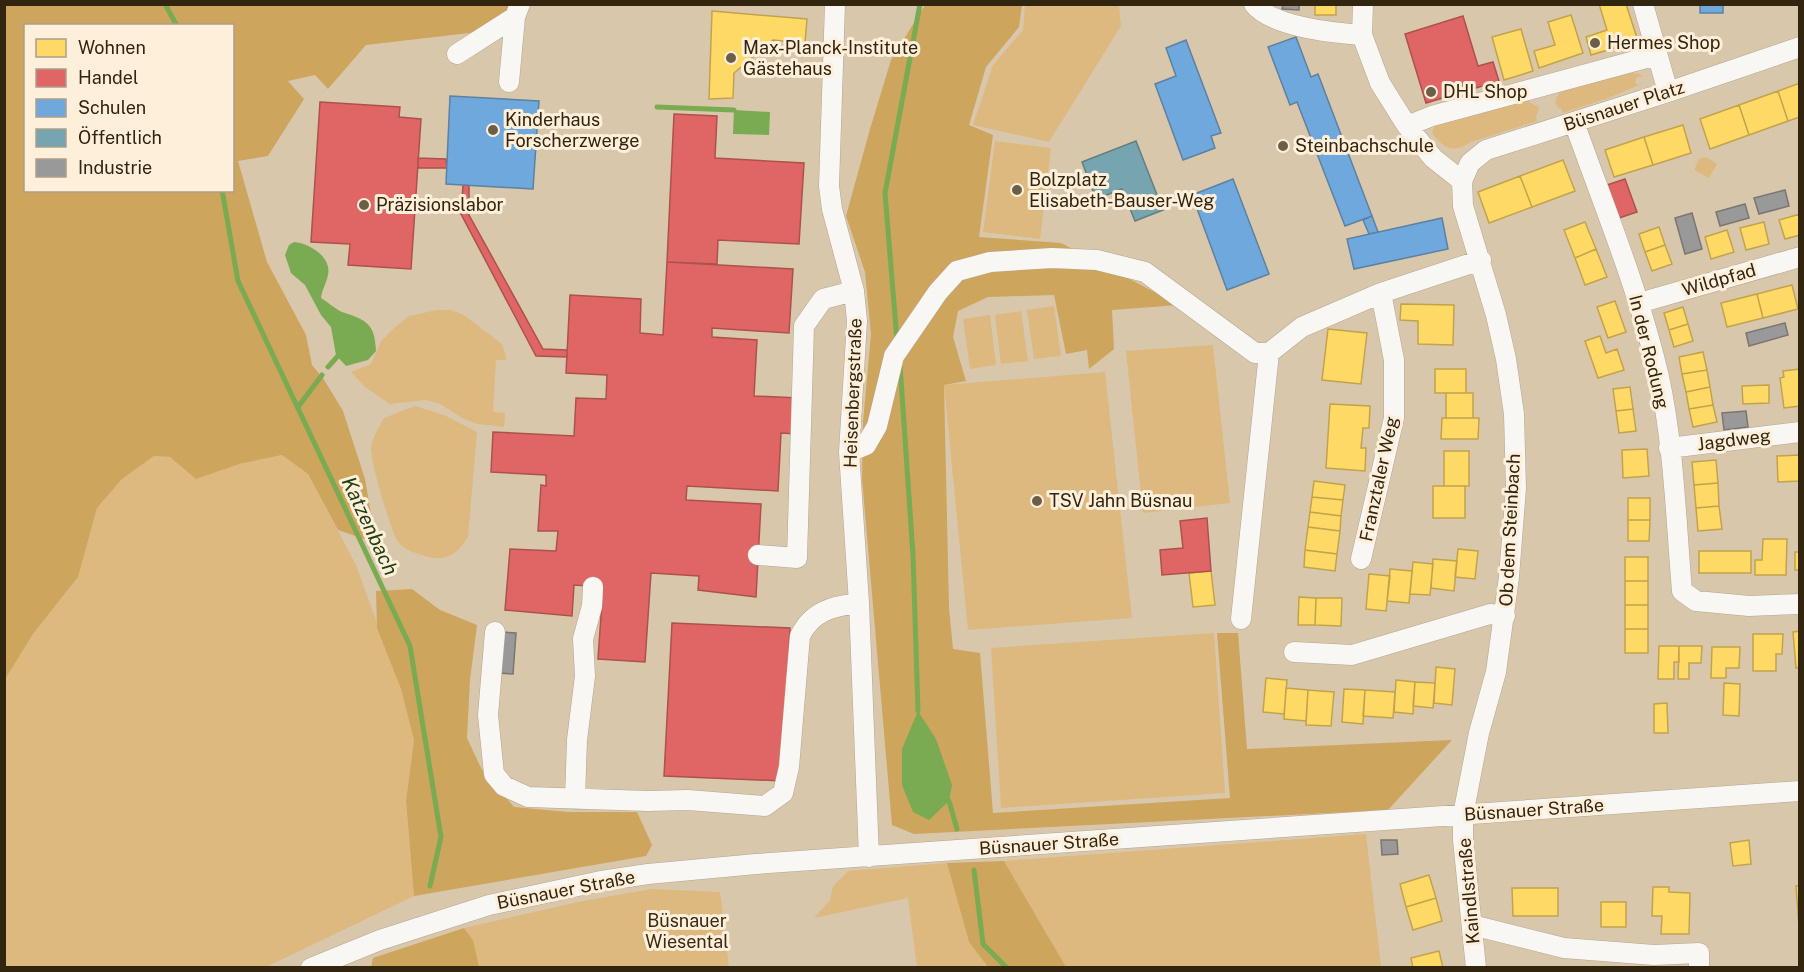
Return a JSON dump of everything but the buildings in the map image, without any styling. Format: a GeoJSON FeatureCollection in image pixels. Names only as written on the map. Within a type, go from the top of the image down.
{"type":"FeatureCollection","features":[{"type":"Feature","properties":{"kind":"street","name":"Heisenbergstraße"},"geometry":{"type":"LineString","coordinates":[[835,4],[828,186],[854,291],[857,321],[849,452],[859,603],[869,857]]}},
{"type":"Feature","properties":{"kind":"street"},"geometry":{"type":"LineString","coordinates":[[1254,4],[1260,12],[1293,24],[1328,33],[1362,34]]}},
{"type":"Feature","properties":{"kind":"street"},"geometry":{"type":"LineString","coordinates":[[1363,4],[1362,34],[1380,82],[1407,126],[1433,158],[1462,181]]}},
{"type":"Feature","properties":{"kind":"street"},"geometry":{"type":"LineString","coordinates":[[1643,4],[1668,92]]}},
{"type":"Feature","properties":{"kind":"street"},"geometry":{"type":"LineString","coordinates":[[457,54],[517,11]]}},
{"type":"Feature","properties":{"kind":"street"},"geometry":{"type":"LineString","coordinates":[[509,82],[517,11]]}},
{"type":"Feature","properties":{"kind":"street","name":"Büsnauer Platz"},"geometry":{"type":"LineString","coordinates":[[1462,181],[1470,163],[1486,150],[1800,47]]}},
{"type":"Feature","properties":{"kind":"street"},"geometry":{"type":"LineString","coordinates":[[1407,126],[1432,116],[1657,55]]}},
{"type":"Feature","properties":{"kind":"street","name":"In der Rodung"},"geometry":{"type":"LineString","coordinates":[[1574,122],[1639,303],[1659,379],[1669,448],[1682,591],[1696,601],[1749,606],[1800,604]]}},
{"type":"Feature","properties":{"kind":"street","name":"Ob dem Steinbach"},"geometry":{"type":"LineString","coordinates":[[1462,181],[1463,206],[1481,260],[1506,359],[1514,414],[1516,488],[1505,616],[1496,672],[1479,733],[1463,815]]}},
{"type":"Feature","properties":{"kind":"street","name":"Wildpfad"},"geometry":{"type":"LineString","coordinates":[[1639,303],[1800,257]]}},
{"type":"Feature","properties":{"kind":"street"},"geometry":{"type":"LineString","coordinates":[[849,452],[866,445],[877,426],[894,356],[938,292],[957,272],[990,262],[1052,258],[1097,260],[1145,272],[1255,353],[1269,352],[1302,327],[1381,292],[1481,260]]}},
{"type":"Feature","properties":{"kind":"street"},"geometry":{"type":"LineString","coordinates":[[758,555],[797,558],[804,326],[823,299],[854,291]]}},
{"type":"Feature","properties":{"kind":"street","name":"Franztaler Weg"},"geometry":{"type":"LineString","coordinates":[[1362,559],[1394,418],[1394,360],[1381,292]]}},
{"type":"Feature","properties":{"kind":"street"},"geometry":{"type":"LineString","coordinates":[[1241,619],[1269,352]]}},
{"type":"Feature","properties":{"kind":"street","name":"Jagdweg"},"geometry":{"type":"LineString","coordinates":[[1669,448],[1800,432]]}},
{"type":"Feature","properties":{"kind":"street"},"geometry":{"type":"LineString","coordinates":[[575,799],[577,740],[585,676],[584,639],[592,606],[593,586]]}},
{"type":"Feature","properties":{"kind":"street"},"geometry":{"type":"LineString","coordinates":[[495,632],[488,715],[494,774],[504,786],[528,797],[688,800],[765,806],[783,794],[794,644],[804,627],[815,615],[841,605],[859,603]]}},
{"type":"Feature","properties":{"kind":"street"},"geometry":{"type":"LineString","coordinates":[[1294,652],[1352,655],[1490,615],[1505,616]]}},
{"type":"Feature","properties":{"kind":"street","name":"Büsnauer Straße"},"geometry":{"type":"LineString","coordinates":[[311,968],[380,940],[489,905],[601,881],[711,868],[1800,791]]}},
{"type":"Feature","properties":{"kind":"street","name":"Kaindlstraße"},"geometry":{"type":"LineString","coordinates":[[1463,815],[1463,840],[1476,968]]}},
{"type":"Feature","properties":{"kind":"street"},"geometry":{"type":"LineString","coordinates":[[1472,925],[1564,948],[1654,955],[1699,953],[1699,968]]}},
{"type":"Feature","properties":{"kind":"green space"},"geometry":{"type":"Polygon","coordinates":[[[1025,5],[1119,5],[1121,26],[1049,142],[973,125],[993,65],[1023,30],[1025,5]]]}},
{"type":"Feature","properties":{"kind":"green space"},"geometry":{"type":"Polygon","coordinates":[[[1635,73],[1644,76],[1637,77],[1635,82],[1637,85],[1644,83],[1608,98],[1563,113],[1555,102],[1560,91],[1622,74],[1635,73]]]}},
{"type":"Feature","properties":{"kind":"green space"},"geometry":{"type":"Polygon","coordinates":[[[1526,99],[1539,107],[1537,121],[1454,149],[1445,146],[1432,133],[1435,125],[1526,99]]]}},
{"type":"Feature","properties":{"kind":"green space","name":"Bolzplatz Elisabeth-Bauser-Weg"},"geometry":{"type":"Polygon","coordinates":[[[995,141],[1051,148],[1040,239],[983,232],[995,141]]]}},
{"type":"Feature","properties":{"kind":"green space"},"geometry":{"type":"Polygon","coordinates":[[[1706,157],[1717,164],[1709,178],[1694,170],[1699,159],[1706,157]]]}},
{"type":"Feature","properties":{"kind":"green space"},"geometry":{"type":"Polygon","coordinates":[[[1054,306],[1061,356],[1034,359],[1027,310],[1054,306]]]}},
{"type":"Feature","properties":{"kind":"green space"},"geometry":{"type":"Polygon","coordinates":[[[437,310],[451,310],[464,315],[502,344],[507,360],[496,360],[493,412],[505,413],[504,427],[478,424],[464,419],[440,404],[426,400],[390,404],[365,387],[351,372],[371,364],[381,341],[409,316],[437,310]]]}},
{"type":"Feature","properties":{"kind":"green space"},"geometry":{"type":"Polygon","coordinates":[[[1021,311],[1028,361],[1001,364],[995,315],[1021,311]]]}},
{"type":"Feature","properties":{"kind":"green space"},"geometry":{"type":"Polygon","coordinates":[[[990,315],[996,365],[970,369],[963,319],[990,315]]]}},
{"type":"Feature","properties":{"kind":"green space","name":"TSV Jahn Büsnau"},"geometry":{"type":"Polygon","coordinates":[[[1213,345],[1230,503],[1143,513],[1126,351],[1213,345]]]}},
{"type":"Feature","properties":{"kind":"green space","name":"TSV Jahn Büsnau"},"geometry":{"type":"Polygon","coordinates":[[[1105,372],[1132,618],[968,630],[944,385],[1105,372]]]}},
{"type":"Feature","properties":{"kind":"green space"},"geometry":{"type":"Polygon","coordinates":[[[415,406],[444,415],[477,432],[468,537],[458,550],[447,557],[427,557],[406,549],[399,543],[377,480],[371,453],[373,440],[384,418],[415,406]]]}},
{"type":"Feature","properties":{"kind":"green space"},"geometry":{"type":"Polygon","coordinates":[[[282,455],[308,474],[356,565],[401,689],[414,740],[406,801],[414,896],[266,967],[5,967],[4,679],[33,634],[78,577],[97,508],[122,479],[154,456],[239,464],[282,455]]]}},
{"type":"Feature","properties":{"kind":"green space"},"geometry":{"type":"Polygon","coordinates":[[[1214,633],[1225,793],[1001,808],[991,648],[1214,633]]]}},
{"type":"Feature","properties":{"kind":"green space"},"geometry":{"type":"Polygon","coordinates":[[[1366,834],[1381,967],[1066,967],[1004,861],[1366,834]]]}},
{"type":"Feature","properties":{"kind":"green space"},"geometry":{"type":"Polygon","coordinates":[[[947,863],[969,942],[988,967],[917,967],[908,898],[814,918],[830,900],[833,886],[848,871],[947,863]]]}},
{"type":"Feature","properties":{"kind":"green space","name":"Büsnauer Wiesental"},"geometry":{"type":"Polygon","coordinates":[[[651,889],[720,892],[729,967],[400,968],[473,940],[464,928],[578,902],[651,889]]]}},
{"type":"Feature","properties":{"kind":"shaded area"},"geometry":{"type":"Polygon","coordinates":[[[5,5],[511,5],[495,30],[366,45],[328,89],[315,75],[288,81],[304,99],[268,156],[238,161],[267,262],[306,335],[312,365],[323,378],[343,411],[365,479],[376,543],[338,530],[308,474],[282,455],[239,464],[196,479],[170,457],[154,456],[122,479],[97,508],[78,577],[33,634],[5,679],[5,5]]]}},
{"type":"Feature","properties":{"kind":"shaded area"},"geometry":{"type":"Polygon","coordinates":[[[925,5],[1022,5],[1019,27],[986,67],[969,125],[993,135],[979,237],[1061,243],[1179,305],[1112,310],[1114,349],[1089,369],[1087,350],[1066,354],[1054,295],[988,297],[958,311],[953,337],[966,381],[944,385],[949,608],[953,649],[980,653],[993,813],[1230,798],[1217,633],[1238,633],[1247,749],[1452,740],[1388,810],[914,834],[892,825],[862,478],[863,422],[871,334],[865,272],[846,216],[891,60],[925,5]]]}},
{"type":"Feature","properties":{"kind":"shaded area"},"geometry":{"type":"Polygon","coordinates":[[[734,110],[770,112],[769,135],[733,134],[734,110]]]}},
{"type":"Feature","properties":{"kind":"shaded area"},"geometry":{"type":"Polygon","coordinates":[[[294,242],[312,248],[326,262],[328,275],[321,298],[339,311],[368,324],[374,335],[376,351],[368,360],[346,366],[336,355],[331,327],[321,315],[305,285],[291,273],[285,255],[289,245],[294,242]]]}},
{"type":"Feature","properties":{"kind":"shaded area"},"geometry":{"type":"Polygon","coordinates":[[[412,589],[440,610],[477,625],[470,680],[467,738],[481,768],[514,807],[568,812],[637,812],[652,845],[646,856],[414,896],[406,801],[414,740],[401,689],[377,628],[376,591],[412,589]]]}},
{"type":"Feature","properties":{"kind":"shaded area"},"geometry":{"type":"Polygon","coordinates":[[[918,711],[936,739],[952,785],[949,801],[929,820],[913,812],[902,785],[902,749],[918,711]]]}},
{"type":"Feature","properties":{"kind":"shaded area"},"geometry":{"type":"Polygon","coordinates":[[[1004,861],[1066,967],[988,967],[969,942],[947,863],[1004,861]]]}},
{"type":"Feature","properties":{"kind":"shaded area"},"geometry":{"type":"Polygon","coordinates":[[[464,928],[473,940],[479,967],[371,967],[373,958],[464,928]]]}},
{"type":"Feature","properties":{"kind":"waterway","name":"Katzenbach"},"geometry":{"type":"LineString","coordinates":[[165,4],[176,24]]}},
{"type":"Feature","properties":{"kind":"waterway"},"geometry":{"type":"LineString","coordinates":[[897,341],[885,193],[920,4]]}},
{"type":"Feature","properties":{"kind":"waterway"},"geometry":{"type":"LineString","coordinates":[[657,107],[734,110]]}},
{"type":"Feature","properties":{"kind":"waterway","name":"Katzenbach"},"geometry":{"type":"LineString","coordinates":[[222,192],[238,281],[410,646],[441,837],[430,886]]}},
{"type":"Feature","properties":{"kind":"waterway"},"geometry":{"type":"LineString","coordinates":[[328,367],[337,357]]}},
{"type":"Feature","properties":{"kind":"waterway"},"geometry":{"type":"LineString","coordinates":[[900,365],[913,555],[918,711]]}},
{"type":"Feature","properties":{"kind":"waterway"},"geometry":{"type":"LineString","coordinates":[[298,407],[322,375]]}},
{"type":"Feature","properties":{"kind":"waterway"},"geometry":{"type":"LineString","coordinates":[[949,801],[957,829]]}},
{"type":"Feature","properties":{"kind":"waterway"},"geometry":{"type":"LineString","coordinates":[[974,870],[983,944],[1007,968]]}},
{"type":"Feature","properties":{"kind":"place","name":"Hermes Shop"},"geometry":{"type":"Point","coordinates":[1595,43]}},
{"type":"Feature","properties":{"kind":"place","name":"Max-Planck-Institute Gästehaus"},"geometry":{"type":"Point","coordinates":[731,58]}},
{"type":"Feature","properties":{"kind":"place","name":"DHL Shop"},"geometry":{"type":"Point","coordinates":[1431,92]}},
{"type":"Feature","properties":{"kind":"place","name":"Kinderhaus Forscherzwerge"},"geometry":{"type":"Point","coordinates":[493,130]}},
{"type":"Feature","properties":{"kind":"place","name":"Steinbachschule"},"geometry":{"type":"Point","coordinates":[1283,146]}},
{"type":"Feature","properties":{"kind":"place","name":"Bolzplatz Elisabeth-Bauser-Weg"},"geometry":{"type":"Point","coordinates":[1017,190]}},
{"type":"Feature","properties":{"kind":"place","name":"Präzisionslabor"},"geometry":{"type":"Point","coordinates":[364,205]}},
{"type":"Feature","properties":{"kind":"place","name":"TSV Jahn Büsnau"},"geometry":{"type":"Point","coordinates":[1037,501]}}]}
